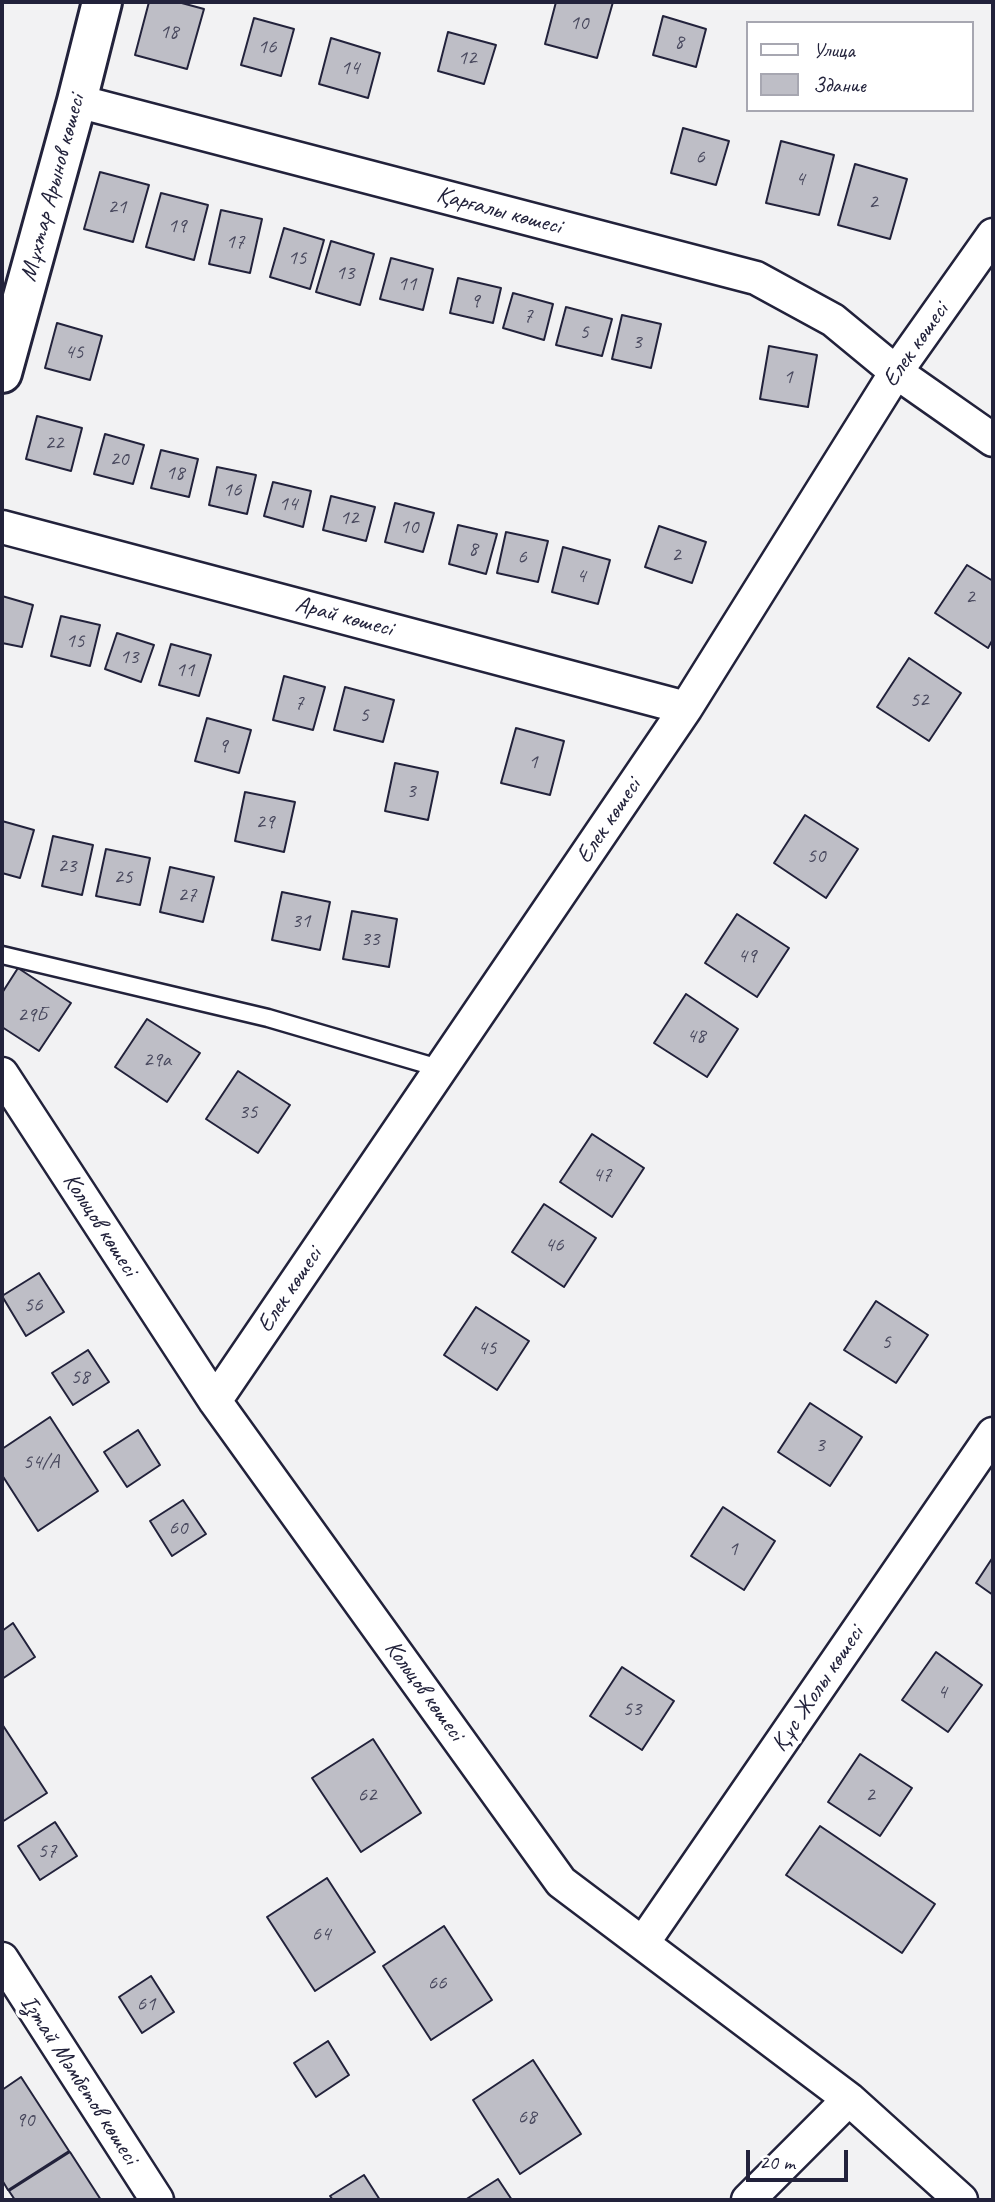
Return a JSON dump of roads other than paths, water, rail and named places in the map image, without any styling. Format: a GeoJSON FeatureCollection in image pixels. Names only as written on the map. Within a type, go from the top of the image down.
{"type":"FeatureCollection","features":[{"type":"Feature","properties":{"kind":"street","name":"Мұхтар Арынов көшесі"},"geometry":{"type":"LineString","coordinates":[[2,373],[102,2]]}},
{"type":"Feature","properties":{"kind":"street","name":"Қарғалы көшесі"},"geometry":{"type":"LineString","coordinates":[[77,101],[756,278],[832,320],[896,372],[993,440]]}},
{"type":"Feature","properties":{"kind":"street","name":"Елек көшесі"},"geometry":{"type":"LineString","coordinates":[[215,1401],[686,708],[896,372],[993,235]]}},
{"type":"Feature","properties":{"kind":"street","name":"Арай көшесі"},"geometry":{"type":"LineString","coordinates":[[2,527],[686,708]]}},
{"type":"Feature","properties":{"kind":"street","name":"Кольцов көшесі"},"geometry":{"type":"LineString","coordinates":[[2,1074],[215,1401],[561,1882],[849,2099],[961,2200]]}},
{"type":"Feature","properties":{"kind":"street","name":"Құс Жолы көшесі"},"geometry":{"type":"LineString","coordinates":[[643,1944],[993,1434]]}},
{"type":"Feature","properties":{"kind":"street","name":"Ізтай Мәмбетов көшесі"},"geometry":{"type":"LineString","coordinates":[[2,1959],[157,2200]]}},
{"type":"Feature","properties":{"kind":"street"},"geometry":{"type":"LineString","coordinates":[[748,2200],[849,2099]]}},
{"type":"Feature","properties":{"kind":"lane"},"geometry":{"type":"LineString","coordinates":[[2,955],[268,1018],[442,1069]]}}]}
